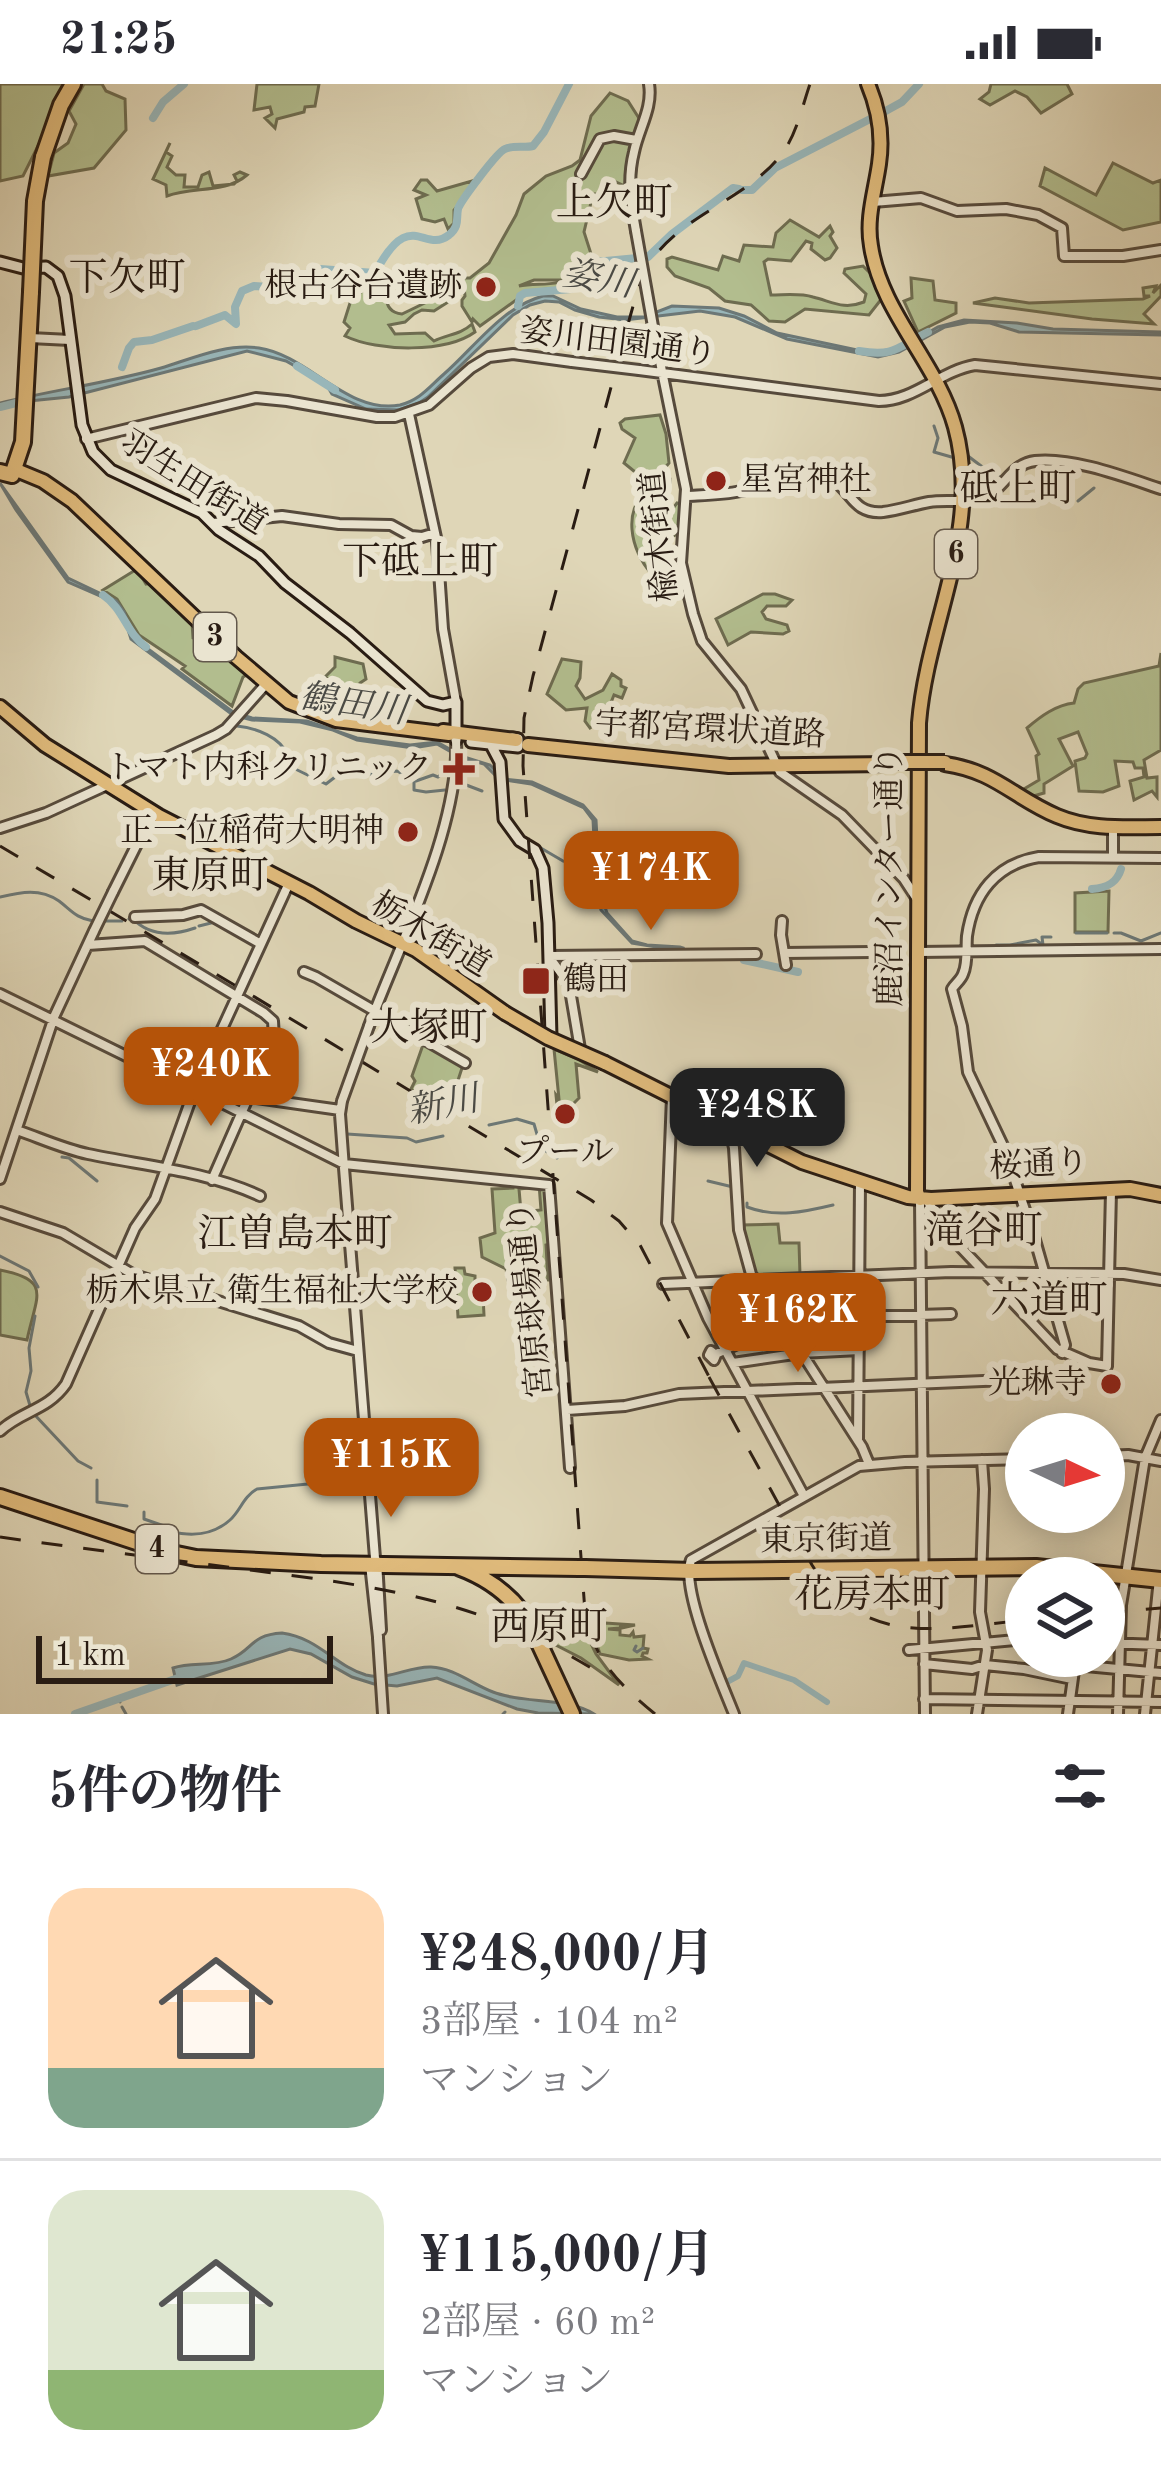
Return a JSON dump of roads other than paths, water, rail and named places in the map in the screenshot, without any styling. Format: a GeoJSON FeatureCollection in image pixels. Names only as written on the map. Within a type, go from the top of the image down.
{"type":"FeatureCollection","features":[{"type":"Feature","properties":{"kind":"highway"},"geometry":{"type":"LineString","coordinates":[[33,476],[20,465],[20,450],[35,201],[43,157],[73,84]]}},
{"type":"Feature","properties":{"kind":"highway"},"geometry":{"type":"LineString","coordinates":[[5,469],[20,450]]}},
{"type":"Feature","properties":{"kind":"highway","name":"東京街道"},"geometry":{"type":"LineString","coordinates":[[0,1497],[178,1555],[208,1560],[473,1568]]}},
{"type":"Feature","properties":{"kind":"highway","name":"東京街道"},"geometry":{"type":"LineString","coordinates":[[374,1565],[688,1570],[1005,1566]]}},
{"type":"Feature","properties":{"kind":"highway"},"geometry":{"type":"LineString","coordinates":[[473,1568],[517,1605],[569,1708]]}},
{"type":"Feature","properties":{"kind":"highway","name":"東京街道"},"geometry":{"type":"LineString","coordinates":[[1125,1575],[1160,1579]]}},
{"type":"Feature","properties":{"kind":"main road","name":"鹿沼インター通り"},"geometry":{"type":"LineString","coordinates":[[870,84],[884,134],[873,202],[877,262],[952,410],[961,438],[965,500],[924,683],[919,762],[923,1198]]}},
{"type":"Feature","properties":{"kind":"main road","name":"羽生田街道"},"geometry":{"type":"LineString","coordinates":[[0,262],[46,267],[55,272],[63,288],[86,439],[97,458],[110,470],[202,513],[259,556],[423,698],[439,705],[456,702]]}},
{"type":"Feature","properties":{"kind":"main road","name":"3"},"geometry":{"type":"LineString","coordinates":[[5,469],[33,476],[72,501],[265,685]]}},
{"type":"Feature","properties":{"kind":"main road","name":"3"},"geometry":{"type":"LineString","coordinates":[[5,469],[42,486],[86,519],[265,685],[290,702],[315,715],[458,742]]}},
{"type":"Feature","properties":{"kind":"main road"},"geometry":{"type":"LineString","coordinates":[[456,702],[458,742]]}},
{"type":"Feature","properties":{"kind":"main road","name":"栃木街道"},"geometry":{"type":"LineString","coordinates":[[4,712],[49,749],[153,812],[436,963],[548,1038],[802,1162],[923,1198]]}},
{"type":"Feature","properties":{"kind":"main road"},"geometry":{"type":"LineString","coordinates":[[518,739],[516,748],[458,742],[518,739]]}},
{"type":"Feature","properties":{"kind":"main road","name":"宇都宮環状道路"},"geometry":{"type":"LineString","coordinates":[[458,742],[548,746],[707,765],[945,763],[990,775]]}},
{"type":"Feature","properties":{"kind":"main road"},"geometry":{"type":"LineString","coordinates":[[491,746],[500,759],[504,821],[521,842],[536,851],[543,867],[551,1038]]}},
{"type":"Feature","properties":{"kind":"main road","name":"3"},"geometry":{"type":"LineString","coordinates":[[837,764],[949,766],[990,775],[1054,815],[1088,825],[1161,825]]}},
{"type":"Feature","properties":{"kind":"main road"},"geometry":{"type":"LineString","coordinates":[[551,1038],[608,1061],[610,1066]]}},
{"type":"Feature","properties":{"kind":"main road"},"geometry":{"type":"LineString","coordinates":[[551,1038],[610,1066]]}},
{"type":"Feature","properties":{"kind":"main road","name":"桜通り"},"geometry":{"type":"LineString","coordinates":[[923,1198],[1138,1189],[1161,1195]]}},
{"type":"Feature","properties":{"kind":"street","name":"楡木街道"},"geometry":{"type":"LineString","coordinates":[[649,84],[650,103],[636,140],[629,185],[686,496],[680,556],[695,623],[707,649],[741,689],[776,765],[790,781],[816,794],[851,823],[904,879],[919,902]]}},
{"type":"Feature","properties":{"kind":"street"},"geometry":{"type":"LineString","coordinates":[[581,174],[601,139],[636,140]]}},
{"type":"Feature","properties":{"kind":"street"},"geometry":{"type":"LineString","coordinates":[[873,202],[921,198],[957,211],[1027,212],[1062,227],[1064,256],[1123,256],[1161,250]]}},
{"type":"Feature","properties":{"kind":"street"},"geometry":{"type":"LineString","coordinates":[[28,338],[70,340]]}},
{"type":"Feature","properties":{"kind":"street","name":"姿川田園通り"},"geometry":{"type":"LineString","coordinates":[[409,414],[429,405],[489,357],[513,354],[888,401],[904,398],[959,368],[983,365],[1161,384]]}},
{"type":"Feature","properties":{"kind":"street"},"geometry":{"type":"LineString","coordinates":[[86,439],[256,398],[377,417],[409,414],[435,532],[442,629],[456,702]]}},
{"type":"Feature","properties":{"kind":"street"},"geometry":{"type":"LineString","coordinates":[[686,496],[820,478],[838,483],[857,506],[872,512],[988,495],[1015,469],[1039,460],[1091,468],[1161,489]]}},
{"type":"Feature","properties":{"kind":"street"},"geometry":{"type":"LineString","coordinates":[[212,523],[282,516],[391,525],[422,537],[435,532]]}},
{"type":"Feature","properties":{"kind":"street"},"geometry":{"type":"LineString","coordinates":[[0,828],[109,785],[216,735],[265,685]]}},
{"type":"Feature","properties":{"kind":"street"},"geometry":{"type":"LineString","coordinates":[[385,1714],[341,1105],[442,834],[458,742]]}},
{"type":"Feature","properties":{"kind":"street"},"geometry":{"type":"LineString","coordinates":[[0,1179],[53,1020],[153,812]]}},
{"type":"Feature","properties":{"kind":"street"},"geometry":{"type":"LineString","coordinates":[[1113,826],[1113,857]]}},
{"type":"Feature","properties":{"kind":"street"},"geometry":{"type":"LineString","coordinates":[[1062,1353],[1064,1343],[1044,1272],[1002,1142],[968,1072],[954,995],[964,974],[975,902],[1003,870],[1039,857],[1161,858]]}},
{"type":"Feature","properties":{"kind":"street"},"geometry":{"type":"LineString","coordinates":[[290,883],[199,1078],[204,1094],[344,1164]]}},
{"type":"Feature","properties":{"kind":"street"},"geometry":{"type":"LineString","coordinates":[[136,917],[201,910],[261,944]]}},
{"type":"Feature","properties":{"kind":"street"},"geometry":{"type":"LineString","coordinates":[[782,921],[786,965]]}},
{"type":"Feature","properties":{"kind":"street"},"geometry":{"type":"LineString","coordinates":[[88,945],[145,941],[270,1017],[274,1039],[212,1180]]}},
{"type":"Feature","properties":{"kind":"street"},"geometry":{"type":"LineString","coordinates":[[920,952],[1161,949]]}},
{"type":"Feature","properties":{"kind":"street"},"geometry":{"type":"LineString","coordinates":[[784,953],[872,952]]}},
{"type":"Feature","properties":{"kind":"street"},"geometry":{"type":"LineString","coordinates":[[549,956],[756,954]]}},
{"type":"Feature","properties":{"kind":"street"},"geometry":{"type":"LineString","coordinates":[[549,956],[569,984],[580,1049]]}},
{"type":"Feature","properties":{"kind":"street"},"geometry":{"type":"LineString","coordinates":[[304,972],[465,1064]]}},
{"type":"Feature","properties":{"kind":"street"},"geometry":{"type":"LineString","coordinates":[[0,994],[183,1084]]}},
{"type":"Feature","properties":{"kind":"street"},"geometry":{"type":"LineString","coordinates":[[0,1430],[46,1406],[70,1377],[135,1228],[155,1199],[191,1099],[204,1094]]}},
{"type":"Feature","properties":{"kind":"street"},"geometry":{"type":"LineString","coordinates":[[672,1096],[667,1223],[720,1347],[804,1496]]}},
{"type":"Feature","properties":{"kind":"street"},"geometry":{"type":"LineString","coordinates":[[249,1097],[341,1105]]}},
{"type":"Feature","properties":{"kind":"street"},"geometry":{"type":"LineString","coordinates":[[729,1126],[740,1237],[754,1280],[869,1464]]}},
{"type":"Feature","properties":{"kind":"street"},"geometry":{"type":"LineString","coordinates":[[17,1130],[84,1154],[167,1168],[260,1196]]}},
{"type":"Feature","properties":{"kind":"street","name":"宮原球場通り"},"geometry":{"type":"LineString","coordinates":[[344,1164],[549,1185],[571,1468]]}},
{"type":"Feature","properties":{"kind":"street"},"geometry":{"type":"LineString","coordinates":[[858,1442],[860,1182]]}},
{"type":"Feature","properties":{"kind":"street"},"geometry":{"type":"LineString","coordinates":[[923,1198],[951,1237],[1062,1353],[1106,1366],[1110,1190]]}},
{"type":"Feature","properties":{"kind":"street"},"geometry":{"type":"LineString","coordinates":[[923,1198],[919,1273],[924,1708],[979,1699],[1161,1702]]}},
{"type":"Feature","properties":{"kind":"street"},"geometry":{"type":"LineString","coordinates":[[0,1212],[63,1233],[118,1267],[165,1286],[307,1329],[329,1343],[358,1351]]}},
{"type":"Feature","properties":{"kind":"street"},"geometry":{"type":"LineString","coordinates":[[663,1284],[987,1272],[1161,1280]]}},
{"type":"Feature","properties":{"kind":"street"},"geometry":{"type":"LineString","coordinates":[[720,1347],[754,1280]]}},
{"type":"Feature","properties":{"kind":"street"},"geometry":{"type":"LineString","coordinates":[[720,1347],[791,1319],[951,1314]]}},
{"type":"Feature","properties":{"kind":"street"},"geometry":{"type":"LineString","coordinates":[[733,1363],[859,1350]]}},
{"type":"Feature","properties":{"kind":"street"},"geometry":{"type":"LineString","coordinates":[[566,1410],[626,1406],[679,1394],[1052,1378]]}},
{"type":"Feature","properties":{"kind":"street"},"geometry":{"type":"LineString","coordinates":[[1125,1575],[1143,1458],[1161,1417]]}},
{"type":"Feature","properties":{"kind":"street"},"geometry":{"type":"LineString","coordinates":[[1125,1457],[1161,1461]]}},
{"type":"Feature","properties":{"kind":"street"},"geometry":{"type":"LineString","coordinates":[[732,1710],[691,1597],[688,1570],[693,1558],[852,1469],[869,1464],[1005,1459]]}},
{"type":"Feature","properties":{"kind":"street"},"geometry":{"type":"LineString","coordinates":[[977,1714],[986,1643],[981,1623],[982,1460]]}},
{"type":"Feature","properties":{"kind":"street"},"geometry":{"type":"LineString","coordinates":[[1145,1714],[1160,1579]]}},
{"type":"Feature","properties":{"kind":"street"},"geometry":{"type":"LineString","coordinates":[[909,1650],[1005,1642]]}},
{"type":"Feature","properties":{"kind":"street"},"geometry":{"type":"LineString","coordinates":[[1125,1644],[1156,1645]]}},
{"type":"Feature","properties":{"kind":"street"},"geometry":{"type":"LineString","coordinates":[[924,1664],[1026,1669],[1072,1679],[1068,1714]]}},
{"type":"Feature","properties":{"kind":"street"},"geometry":{"type":"LineString","coordinates":[[1125,1670],[1161,1672]]}},
{"type":"Feature","properties":{"kind":"street"},"geometry":{"type":"LineString","coordinates":[[1118,1714],[1120,1677]]}},
{"type":"Feature","properties":{"kind":"water"},"geometry":{"type":"Polygon","coordinates":[[[543,296],[617,317],[644,317],[672,306],[719,308],[777,333],[876,354],[900,349],[938,327],[964,320],[1161,335],[1019,332],[970,322],[945,327],[899,352],[878,357],[787,339],[735,317],[700,311],[625,320],[545,301],[513,315],[428,397],[399,410],[366,409],[332,394],[326,384],[286,361],[247,351],[69,397],[0,406],[247,347],[277,353],[363,401],[400,405],[424,392],[502,318],[543,296]]]}},
{"type":"Feature","properties":{"kind":"water"},"geometry":{"type":"Polygon","coordinates":[[[0,483],[68,578],[116,601],[132,637],[233,712],[252,718],[307,721],[357,738],[410,745],[437,742],[490,765],[504,779],[532,782],[583,805],[596,820],[600,892],[607,913],[632,941],[682,951],[632,943],[601,910],[593,820],[584,808],[531,784],[499,779],[484,764],[462,758],[437,744],[413,748],[357,740],[300,722],[252,720],[233,715],[131,639],[116,603],[68,582],[0,483]]]}},
{"type":"Feature","properties":{"kind":"water"},"geometry":{"type":"Polygon","coordinates":[[[282,1633],[306,1640],[366,1675],[439,1668],[505,1696],[571,1705],[594,1714],[517,1709],[437,1678],[397,1686],[374,1684],[290,1649],[177,1685],[173,1668],[224,1661],[264,1636],[282,1633]]]}},
{"type":"Feature","properties":{"kind":"waterway"},"geometry":{"type":"LineString","coordinates":[[153,118],[184,84]]}},
{"type":"Feature","properties":{"kind":"waterway"},"geometry":{"type":"LineString","coordinates":[[271,287],[320,269],[375,273],[387,253],[407,236],[440,240],[449,235],[460,205],[487,167],[505,149],[533,146],[569,84]]}},
{"type":"Feature","properties":{"kind":"waterway"},"geometry":{"type":"LineString","coordinates":[[882,113],[902,102],[919,84]]}},
{"type":"Feature","properties":{"kind":"waterway"},"geometry":{"type":"LineString","coordinates":[[742,190],[752,190],[775,168],[874,117]]}},
{"type":"Feature","properties":{"kind":"waterway"},"geometry":{"type":"LineString","coordinates":[[518,306],[525,293],[571,289],[595,262],[648,257],[733,188],[739,189]]}},
{"type":"Feature","properties":{"kind":"waterway"},"geometry":{"type":"LineString","coordinates":[[196,326],[225,315],[236,324],[235,307],[242,291],[269,287]]}},
{"type":"Feature","properties":{"kind":"waterway"},"geometry":{"type":"LineString","coordinates":[[122,367],[134,342],[193,326]]}},
{"type":"Feature","properties":{"kind":"waterway","name":"姿川"},"geometry":{"type":"LineString","coordinates":[[859,351],[889,352],[928,332]]}},
{"type":"Feature","properties":{"kind":"waterway","name":"姿川"},"geometry":{"type":"LineString","coordinates":[[297,366],[335,390]]}},
{"type":"Feature","properties":{"kind":"waterway","name":"姿川"},"geometry":{"type":"LineString","coordinates":[[0,407],[28,400]]}},
{"type":"Feature","properties":{"kind":"waterway"},"geometry":{"type":"LineString","coordinates":[[934,426],[938,438],[934,452],[955,458]]}},
{"type":"Feature","properties":{"kind":"waterway"},"geometry":{"type":"LineString","coordinates":[[968,456],[1005,478]]}},
{"type":"Feature","properties":{"kind":"waterway"},"geometry":{"type":"LineString","coordinates":[[1078,501],[1094,488]]}},
{"type":"Feature","properties":{"kind":"waterway","name":"鶴田川"},"geometry":{"type":"LineString","coordinates":[[103,595],[146,647]]}},
{"type":"Feature","properties":{"kind":"waterway"},"geometry":{"type":"LineString","coordinates":[[237,726],[274,739],[285,749],[285,764],[326,784],[339,774],[397,771],[414,780],[414,790],[445,790]]}},
{"type":"Feature","properties":{"kind":"waterway"},"geometry":{"type":"LineString","coordinates":[[416,781],[443,773],[462,775],[461,783],[482,791]]}},
{"type":"Feature","properties":{"kind":"waterway"},"geometry":{"type":"LineString","coordinates":[[534,844],[563,861],[591,867],[597,876]]}},
{"type":"Feature","properties":{"kind":"waterway","name":"鶴田川"},"geometry":{"type":"LineString","coordinates":[[1092,889],[1111,884],[1121,869]]}},
{"type":"Feature","properties":{"kind":"waterway"},"geometry":{"type":"LineString","coordinates":[[0,897],[45,894],[93,921]]}},
{"type":"Feature","properties":{"kind":"waterway"},"geometry":{"type":"LineString","coordinates":[[129,919],[161,933],[195,928]]}},
{"type":"Feature","properties":{"kind":"waterway"},"geometry":{"type":"LineString","coordinates":[[102,921],[122,921]]}},
{"type":"Feature","properties":{"kind":"waterway"},"geometry":{"type":"LineString","coordinates":[[199,926],[215,922]]}},
{"type":"Feature","properties":{"kind":"waterway"},"geometry":{"type":"LineString","coordinates":[[1076,933],[1107,933]]}},
{"type":"Feature","properties":{"kind":"waterway"},"geometry":{"type":"LineString","coordinates":[[1114,933],[1141,941],[1161,933]]}},
{"type":"Feature","properties":{"kind":"waterway"},"geometry":{"type":"LineString","coordinates":[[996,945],[1036,940],[1043,945],[1042,937],[1051,937]]}},
{"type":"Feature","properties":{"kind":"waterway","name":"鶴田川"},"geometry":{"type":"LineString","coordinates":[[744,960],[798,972]]}},
{"type":"Feature","properties":{"kind":"waterway","name":"新川"},"geometry":{"type":"LineString","coordinates":[[489,1125],[517,1119],[534,1124],[541,1148],[557,1158]]}},
{"type":"Feature","properties":{"kind":"waterway","name":"新川"},"geometry":{"type":"LineString","coordinates":[[347,1134],[416,1142],[443,1136]]}},
{"type":"Feature","properties":{"kind":"waterway","name":"新川"},"geometry":{"type":"LineString","coordinates":[[62,1157],[97,1181]]}},
{"type":"Feature","properties":{"kind":"waterway","name":"新川"},"geometry":{"type":"LineString","coordinates":[[708,1181],[733,1187]]}},
{"type":"Feature","properties":{"kind":"waterway","name":"新川"},"geometry":{"type":"LineString","coordinates":[[747,1203],[747,1207],[779,1213],[833,1205]]}},
{"type":"Feature","properties":{"kind":"waterway"},"geometry":{"type":"LineString","coordinates":[[0,1256],[29,1271],[38,1287]]}},
{"type":"Feature","properties":{"kind":"waterway"},"geometry":{"type":"LineString","coordinates":[[31,1409],[26,1392],[35,1316]]}},
{"type":"Feature","properties":{"kind":"waterway"},"geometry":{"type":"LineString","coordinates":[[33,1413],[78,1461],[91,1468]]}},
{"type":"Feature","properties":{"kind":"waterway"},"geometry":{"type":"LineString","coordinates":[[97,1480],[97,1502],[127,1506]]}},
{"type":"Feature","properties":{"kind":"waterway"},"geometry":{"type":"LineString","coordinates":[[170,1531],[194,1534],[216,1529],[257,1489],[318,1483]]}},
{"type":"Feature","properties":{"kind":"waterway"},"geometry":{"type":"LineString","coordinates":[[144,1512],[144,1519],[167,1527]]}},
{"type":"Feature","properties":{"kind":"waterway"},"geometry":{"type":"LineString","coordinates":[[636,1646],[637,1652],[643,1648]]}},
{"type":"Feature","properties":{"kind":"waterway"},"geometry":{"type":"LineString","coordinates":[[725,1683],[738,1676],[744,1663],[794,1680],[827,1702]]}},
{"type":"Feature","properties":{"kind":"waterway"},"geometry":{"type":"LineString","coordinates":[[75,1714],[181,1677]]}},
{"type":"Feature","properties":{"kind":"waterway"},"geometry":{"type":"LineString","coordinates":[[119,1698],[120,1702]]}},
{"type":"Feature","properties":{"kind":"waterway"},"geometry":{"type":"LineString","coordinates":[[122,1707],[126,1714]]}},
{"type":"Feature","properties":{"kind":"railway"},"geometry":{"type":"LineString","coordinates":[[655,1714],[601,1657],[585,1612],[523,766],[524,718],[643,276],[680,231],[773,164],[791,139],[810,84]]}},
{"type":"Feature","properties":{"kind":"railway"},"geometry":{"type":"LineString","coordinates":[[0,846],[268,1005]]}},
{"type":"Feature","properties":{"kind":"railway"},"geometry":{"type":"LineString","coordinates":[[253,996],[619,1221],[640,1245],[715,1388]]}},
{"type":"Feature","properties":{"kind":"railway"},"geometry":{"type":"LineString","coordinates":[[709,1377],[812,1565],[833,1592],[856,1611],[907,1627],[1005,1622]]}},
{"type":"Feature","properties":{"kind":"railway"},"geometry":{"type":"LineString","coordinates":[[0,1537],[336,1582],[428,1600],[516,1629],[607,1678]]}},
{"type":"Feature","properties":{"kind":"railway"},"geometry":{"type":"LineString","coordinates":[[1125,1611],[1161,1608]]}},
{"type":"Feature","properties":{"kind":"place","name":"根古谷台遺跡"},"geometry":{"type":"Point","coordinates":[486,287]}},
{"type":"Feature","properties":{"kind":"place","name":"星宮神社"},"geometry":{"type":"Point","coordinates":[716,481]}},
{"type":"Feature","properties":{"kind":"place","name":"トマト内科クリニック"},"geometry":{"type":"Point","coordinates":[459,769]}},
{"type":"Feature","properties":{"kind":"place","name":"正一位稲荷大明神"},"geometry":{"type":"Point","coordinates":[408,832]}},
{"type":"Feature","properties":{"kind":"place","name":"鶴田"},"geometry":{"type":"Point","coordinates":[536,981]}},
{"type":"Feature","properties":{"kind":"place","name":"プール"},"geometry":{"type":"Point","coordinates":[565,1114]}},
{"type":"Feature","properties":{"kind":"place","name":"栃木県立 衛生福祉大学校"},"geometry":{"type":"Point","coordinates":[482,1292]}},
{"type":"Feature","properties":{"kind":"place","name":"光琳寺"},"geometry":{"type":"Point","coordinates":[1111,1384]}},
{"type":"Feature","properties":{"kind":"district","name":"上欠町"},"geometry":{"type":"Point","coordinates":[614,204]}},
{"type":"Feature","properties":{"kind":"district","name":"下欠町"},"geometry":{"type":"Point","coordinates":[127,279]}},
{"type":"Feature","properties":{"kind":"district","name":"砥上町"},"geometry":{"type":"Point","coordinates":[1018,490]}},
{"type":"Feature","properties":{"kind":"district","name":"下砥上町"},"geometry":{"type":"Point","coordinates":[420,563]}},
{"type":"Feature","properties":{"kind":"district","name":"東原町"},"geometry":{"type":"Point","coordinates":[210,877]}},
{"type":"Feature","properties":{"kind":"district","name":"大塚町"},"geometry":{"type":"Point","coordinates":[429,1029]}},
{"type":"Feature","properties":{"kind":"district","name":"滝谷町"},"geometry":{"type":"Point","coordinates":[984,1232]}},
{"type":"Feature","properties":{"kind":"district","name":"江曽島本町"},"geometry":{"type":"Point","coordinates":[295,1235]}},
{"type":"Feature","properties":{"kind":"district","name":"六道町"},"geometry":{"type":"Point","coordinates":[1049,1302]}},
{"type":"Feature","properties":{"kind":"district","name":"花房本町"},"geometry":{"type":"Point","coordinates":[872,1596]}},
{"type":"Feature","properties":{"kind":"district","name":"西原町"},"geometry":{"type":"Point","coordinates":[549,1628]}}]}
